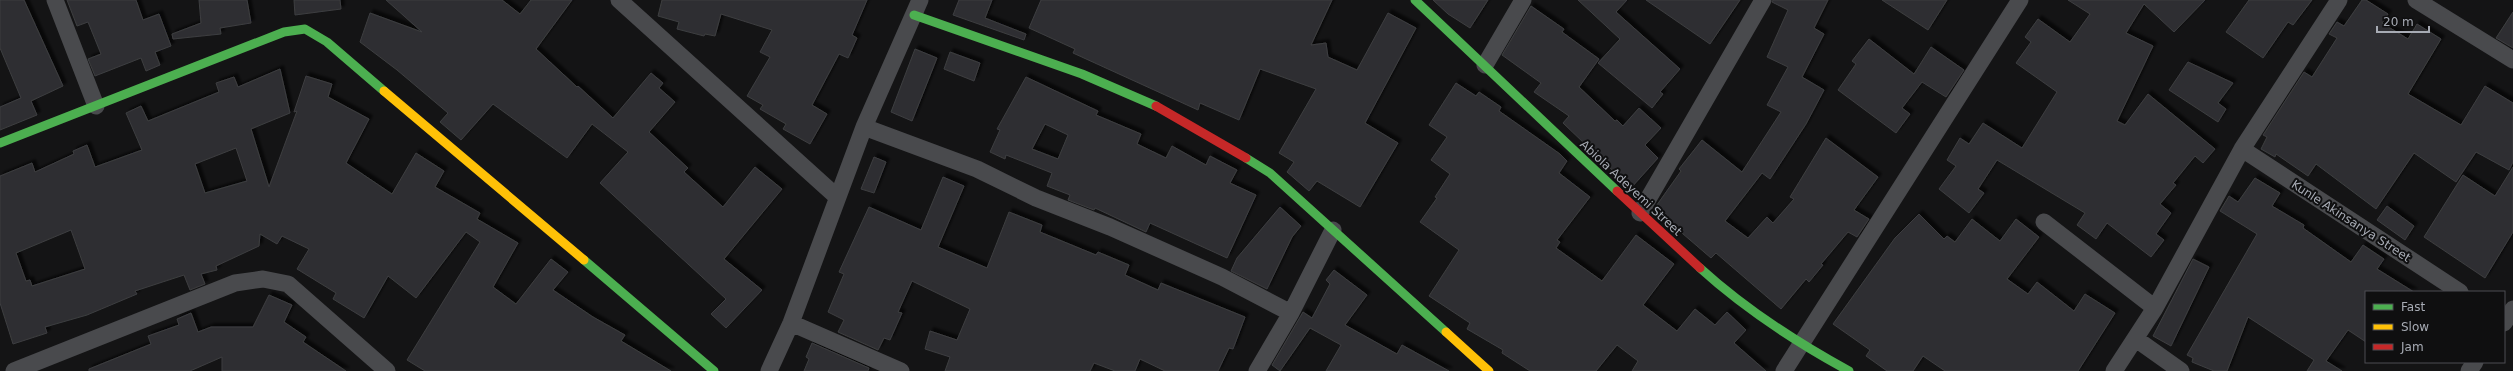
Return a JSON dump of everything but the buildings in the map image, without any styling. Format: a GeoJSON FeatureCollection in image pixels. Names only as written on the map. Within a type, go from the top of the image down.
{"type":"FeatureCollection","features":[{"type":"Feature","properties":{"kind":"street"},"geometry":{"type":"LineString","coordinates":[[55,0],[96,106]]}},
{"type":"Feature","properties":{"kind":"street"},"geometry":{"type":"LineString","coordinates":[[619,0],[837,197]]}},
{"type":"Feature","properties":{"kind":"street","name":"Abiola Adeyemi Street"},"geometry":{"type":"LineString","coordinates":[[1414,0],[1723,289],[1801,345],[1849,371]]}},
{"type":"Feature","properties":{"kind":"street"},"geometry":{"type":"LineString","coordinates":[[1485,65],[1523,0]]}},
{"type":"Feature","properties":{"kind":"street"},"geometry":{"type":"LineString","coordinates":[[1640,213],[1763,0]]}},
{"type":"Feature","properties":{"kind":"street"},"geometry":{"type":"LineString","coordinates":[[1784,371],[2020,0]]}},
{"type":"Feature","properties":{"kind":"street"},"geometry":{"type":"LineString","coordinates":[[2114,371],[2155,308],[2242,149],[2339,0]]}},
{"type":"Feature","properties":{"kind":"street"},"geometry":{"type":"LineString","coordinates":[[2416,0],[2513,60]]}},
{"type":"Feature","properties":{"kind":"street"},"geometry":{"type":"LineString","coordinates":[[769,371],[791,323],[864,127],[917,8],[1082,74],[1165,110],[1270,173],[1489,371]]}},
{"type":"Feature","properties":{"kind":"street"},"geometry":{"type":"LineString","coordinates":[[0,143],[284,32],[305,29],[326,42],[714,371]]}},
{"type":"Feature","properties":{"kind":"street"},"geometry":{"type":"LineString","coordinates":[[864,127],[977,169],[1036,198],[1110,227],[1222,277],[1291,313]]}},
{"type":"Feature","properties":{"kind":"street","name":"Kunle Akinsanya Street"},"geometry":{"type":"LineString","coordinates":[[2242,149],[2458,291]]}},
{"type":"Feature","properties":{"kind":"street"},"geometry":{"type":"LineString","coordinates":[[2044,222],[2155,308]]}},
{"type":"Feature","properties":{"kind":"street"},"geometry":{"type":"LineString","coordinates":[[1257,371],[1291,313],[1333,230]]}},
{"type":"Feature","properties":{"kind":"street"},"geometry":{"type":"LineString","coordinates":[[14,371],[235,283],[263,279],[288,284],[387,371]]}},
{"type":"Feature","properties":{"kind":"street"},"geometry":{"type":"LineString","coordinates":[[791,323],[901,371]]}},
{"type":"Feature","properties":{"kind":"street"},"geometry":{"type":"LineString","coordinates":[[2136,339],[2181,371]]}},
{"type":"Feature","properties":{"kind":"street"},"geometry":{"type":"LineString","coordinates":[[2468,371],[2474,363]]}},
{"type":"Feature","properties":{"kind":"traffic: fast"},"geometry":{"type":"LineString","coordinates":[[1415,0],[1617,191]]}},
{"type":"Feature","properties":{"kind":"traffic: fast"},"geometry":{"type":"LineString","coordinates":[[914,15],[1082,74],[1156,106]]}},
{"type":"Feature","properties":{"kind":"traffic: fast"},"geometry":{"type":"LineString","coordinates":[[0,143],[284,32],[305,29],[327,42],[384,91]]}},
{"type":"Feature","properties":{"kind":"traffic: fast"},"geometry":{"type":"LineString","coordinates":[[1246,158],[1270,173],[1446,332]]}},
{"type":"Feature","properties":{"kind":"traffic: fast"},"geometry":{"type":"LineString","coordinates":[[584,260],[714,371]]}},
{"type":"Feature","properties":{"kind":"traffic: fast"},"geometry":{"type":"LineString","coordinates":[[1700,268],[1753,311],[1790,336],[1849,371]]}},
{"type":"Feature","properties":{"kind":"traffic: slow"},"geometry":{"type":"LineString","coordinates":[[384,91],[584,260]]}},
{"type":"Feature","properties":{"kind":"traffic: slow"},"geometry":{"type":"LineString","coordinates":[[1446,332],[1489,371]]}},
{"type":"Feature","properties":{"kind":"traffic: jam"},"geometry":{"type":"LineString","coordinates":[[1156,106],[1246,158]]}},
{"type":"Feature","properties":{"kind":"traffic: jam"},"geometry":{"type":"LineString","coordinates":[[1617,191],[1700,268]]}}]}
